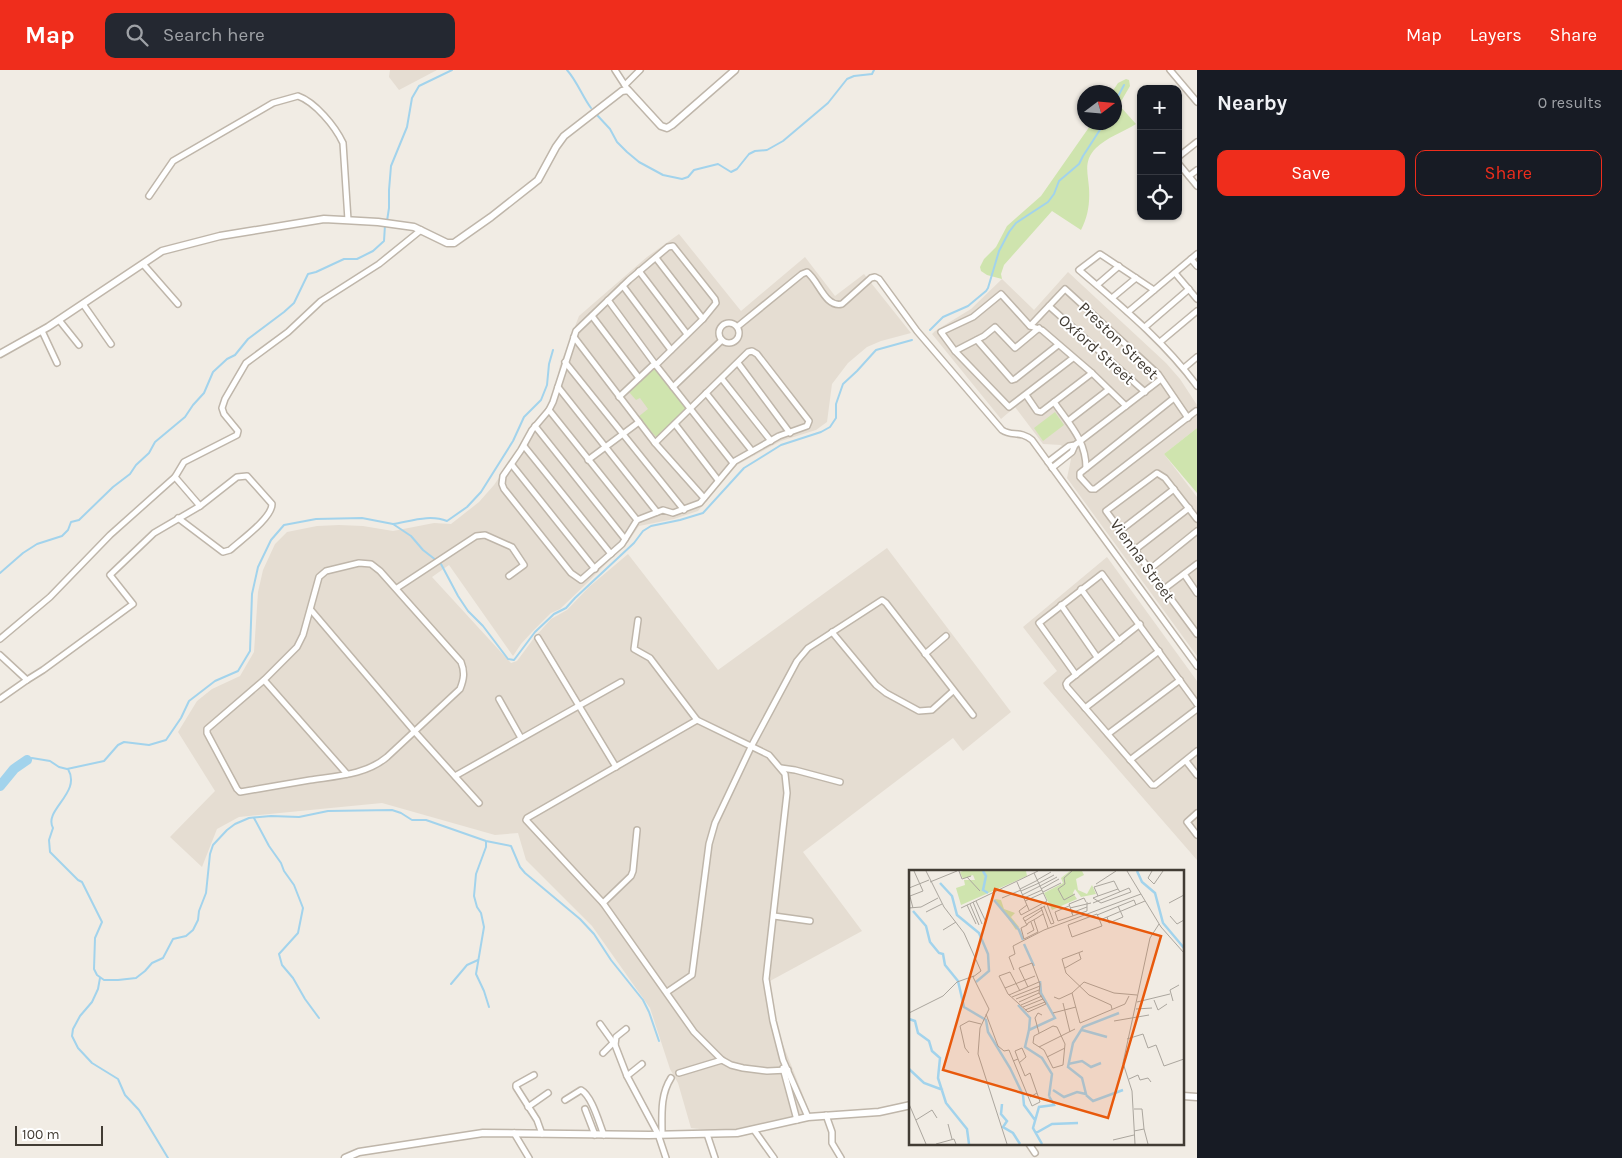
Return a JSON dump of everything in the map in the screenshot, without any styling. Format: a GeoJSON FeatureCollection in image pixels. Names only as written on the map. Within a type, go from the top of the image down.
{"type":"FeatureCollection","features":[{"type":"Feature","properties":{"kind":"street"},"geometry":{"type":"LineString","coordinates":[[615,70],[626,87],[661,126],[667,128],[735,70]]}},
{"type":"Feature","properties":{"kind":"street"},"geometry":{"type":"LineString","coordinates":[[0,354],[42,331],[162,251],[220,236],[324,219],[394,224],[422,230],[447,243],[454,243],[492,217],[538,180],[564,136],[622,91],[640,70]]}},
{"type":"Feature","properties":{"kind":"street"},"geometry":{"type":"LineString","coordinates":[[1170,70],[1197,102]]}},
{"type":"Feature","properties":{"kind":"street"},"geometry":{"type":"LineString","coordinates":[[149,196],[173,161],[273,103],[298,96],[317,107],[340,136],[343,143],[348,220]]}},
{"type":"Feature","properties":{"kind":"street"},"geometry":{"type":"LineString","coordinates":[[1182,154],[1197,142]]}},
{"type":"Feature","properties":{"kind":"street"},"geometry":{"type":"LineString","coordinates":[[1182,167],[1197,186]]}},
{"type":"Feature","properties":{"kind":"street"},"geometry":{"type":"LineString","coordinates":[[1190,176],[1197,170]]}},
{"type":"Feature","properties":{"kind":"street"},"geometry":{"type":"LineString","coordinates":[[0,639],[50,597],[110,535],[175,477],[184,462],[237,435],[238,431],[224,414],[222,408],[225,399],[246,363],[288,332],[320,301],[379,264],[422,230]]}},
{"type":"Feature","properties":{"kind":"street"},"geometry":{"type":"LineString","coordinates":[[619,397],[703,319],[716,303],[715,299],[673,246],[668,247],[640,271],[577,330],[549,410],[535,426],[512,465],[503,476],[502,484],[571,573],[581,580],[596,569],[611,554],[625,539],[637,520],[665,510],[673,513],[700,503],[733,463],[771,441],[807,426],[809,422],[752,350],[656,443]]}},
{"type":"Feature","properties":{"kind":"street"},"geometry":{"type":"LineString","coordinates":[[1154,290],[1100,254],[1079,270],[1145,327],[1184,368],[1197,386]]}},
{"type":"Feature","properties":{"kind":"street"},"geometry":{"type":"LineString","coordinates":[[1128,312],[1197,254]]}},
{"type":"Feature","properties":{"kind":"street"},"geometry":{"type":"LineString","coordinates":[[656,258],[703,319]]}},
{"type":"Feature","properties":{"kind":"street"},"geometry":{"type":"LineString","coordinates":[[1191,259],[1197,266]]}},
{"type":"Feature","properties":{"kind":"street"},"geometry":{"type":"LineString","coordinates":[[143,264],[178,304]]}},
{"type":"Feature","properties":{"kind":"street"},"geometry":{"type":"LineString","coordinates":[[1097,285],[1119,266]]}},
{"type":"Feature","properties":{"kind":"street"},"geometry":{"type":"LineString","coordinates":[[640,271],[687,334]]}},
{"type":"Feature","properties":{"kind":"street"},"geometry":{"type":"LineString","coordinates":[[737,326],[806,272],[813,276],[831,303],[836,305],[842,304],[871,278],[879,279],[922,337],[1002,430],[1010,434],[1020,433],[1028,437],[1197,666]]}},
{"type":"Feature","properties":{"kind":"street"},"geometry":{"type":"LineString","coordinates":[[1175,273],[1197,299]]}},
{"type":"Feature","properties":{"kind":"street"},"geometry":{"type":"LineString","coordinates":[[1112,298],[1136,278]]}},
{"type":"Feature","properties":{"kind":"street"},"geometry":{"type":"LineString","coordinates":[[623,286],[671,350]]}},
{"type":"Feature","properties":{"kind":"street","name":"Preston Street"},"geometry":{"type":"LineString","coordinates":[[1049,306],[1065,289],[1120,338],[1161,379],[1188,418]]}},
{"type":"Feature","properties":{"kind":"street"},"geometry":{"type":"LineString","coordinates":[[1145,327],[1189,289]]}},
{"type":"Feature","properties":{"kind":"street"},"geometry":{"type":"LineString","coordinates":[[1073,358],[1011,406],[1007,406],[955,351],[942,334],[942,330],[972,317],[1001,294],[1030,326],[1039,328],[1092,373],[1126,406]]}},
{"type":"Feature","properties":{"kind":"street"},"geometry":{"type":"LineString","coordinates":[[608,300],[655,364],[733,463]]}},
{"type":"Feature","properties":{"kind":"street"},"geometry":{"type":"LineString","coordinates":[[83,304],[111,344]]}},
{"type":"Feature","properties":{"kind":"street"},"geometry":{"type":"LineString","coordinates":[[1030,326],[1049,306]]}},
{"type":"Feature","properties":{"kind":"street","name":"Oxford Street"},"geometry":{"type":"LineString","coordinates":[[1049,306],[1145,392]]}},
{"type":"Feature","properties":{"kind":"street"},"geometry":{"type":"LineString","coordinates":[[1160,342],[1197,310]]}},
{"type":"Feature","properties":{"kind":"street"},"geometry":{"type":"LineString","coordinates":[[592,316],[639,378]]}},
{"type":"Feature","properties":{"kind":"street"},"geometry":{"type":"LineString","coordinates":[[59,320],[79,345]]}},
{"type":"Feature","properties":{"kind":"street"},"geometry":{"type":"LineString","coordinates":[[722,340],[720,331],[723,326],[728,323],[737,326]]}},
{"type":"Feature","properties":{"kind":"street"},"geometry":{"type":"LineString","coordinates":[[722,340],[730,343],[735,341],[739,334],[737,326]]}},
{"type":"Feature","properties":{"kind":"street"},"geometry":{"type":"LineString","coordinates":[[955,351],[977,340],[995,327],[1015,348],[1039,328]]}},
{"type":"Feature","properties":{"kind":"street"},"geometry":{"type":"LineString","coordinates":[[42,331],[57,363]]}},
{"type":"Feature","properties":{"kind":"street"},"geometry":{"type":"LineString","coordinates":[[574,337],[639,422],[704,498]]}},
{"type":"Feature","properties":{"kind":"street"},"geometry":{"type":"LineString","coordinates":[[673,387],[722,340]]}},
{"type":"Feature","properties":{"kind":"street"},"geometry":{"type":"LineString","coordinates":[[977,340],[1012,380],[1016,379],[1058,345]]}},
{"type":"Feature","properties":{"kind":"street"},"geometry":{"type":"LineString","coordinates":[[1184,368],[1197,357]]}},
{"type":"Feature","properties":{"kind":"street"},"geometry":{"type":"LineString","coordinates":[[565,362],[684,510]]}},
{"type":"Feature","properties":{"kind":"street"},"geometry":{"type":"LineString","coordinates":[[738,363],[790,433]]}},
{"type":"Feature","properties":{"kind":"street"},"geometry":{"type":"LineString","coordinates":[[1026,395],[1039,412],[1092,373]]}},
{"type":"Feature","properties":{"kind":"street"},"geometry":{"type":"LineString","coordinates":[[722,378],[771,441]]}},
{"type":"Feature","properties":{"kind":"street"},"geometry":{"type":"LineString","coordinates":[[1052,468],[1072,452],[1080,440],[1161,379]]}},
{"type":"Feature","properties":{"kind":"street"},"geometry":{"type":"LineString","coordinates":[[558,387],[657,512]]}},
{"type":"Feature","properties":{"kind":"street"},"geometry":{"type":"LineString","coordinates":[[1068,421],[1108,390]]}},
{"type":"Feature","properties":{"kind":"street"},"geometry":{"type":"LineString","coordinates":[[706,393],[752,452]]}},
{"type":"Feature","properties":{"kind":"street"},"geometry":{"type":"LineString","coordinates":[[1174,398],[1080,473],[1080,477],[1091,489],[1094,490],[1196,411]]}},
{"type":"Feature","properties":{"kind":"street"},"geometry":{"type":"LineString","coordinates":[[1054,402],[1080,440],[1084,449],[1086,468]]}},
{"type":"Feature","properties":{"kind":"street"},"geometry":{"type":"LineString","coordinates":[[549,410],[637,520]]}},
{"type":"Feature","properties":{"kind":"street"},"geometry":{"type":"LineString","coordinates":[[588,460],[639,422]]}},
{"type":"Feature","properties":{"kind":"street"},"geometry":{"type":"LineString","coordinates":[[675,424],[718,480]]}},
{"type":"Feature","properties":{"kind":"street"},"geometry":{"type":"LineString","coordinates":[[535,426],[625,539]]}},
{"type":"Feature","properties":{"kind":"street"},"geometry":{"type":"LineString","coordinates":[[1048,462],[1069,446],[1075,445]]}},
{"type":"Feature","properties":{"kind":"street"},"geometry":{"type":"LineString","coordinates":[[524,446],[611,554]]}},
{"type":"Feature","properties":{"kind":"street"},"geometry":{"type":"LineString","coordinates":[[512,465],[596,569]]}},
{"type":"Feature","properties":{"kind":"street","name":"Vienna Street"},"geometry":{"type":"LineString","coordinates":[[1174,489],[1164,477],[1157,473],[1106,511],[1136,549],[1197,634]]}},
{"type":"Feature","properties":{"kind":"street"},"geometry":{"type":"LineString","coordinates":[[0,699],[133,604],[110,575],[154,533],[178,518],[200,506],[237,477],[241,476],[247,476],[272,504],[268,516],[230,550],[223,552],[178,518]]}},
{"type":"Feature","properties":{"kind":"street"},"geometry":{"type":"LineString","coordinates":[[175,477],[200,506]]}},
{"type":"Feature","properties":{"kind":"street"},"geometry":{"type":"LineString","coordinates":[[1121,530],[1174,489],[1197,518]]}},
{"type":"Feature","properties":{"kind":"street"},"geometry":{"type":"LineString","coordinates":[[1136,549],[1189,508]]}},
{"type":"Feature","properties":{"kind":"street"},"geometry":{"type":"LineString","coordinates":[[1150,569],[1197,531]]}},
{"type":"Feature","properties":{"kind":"street"},"geometry":{"type":"LineString","coordinates":[[397,588],[476,536],[485,535],[512,548],[524,565],[509,576]]}},
{"type":"Feature","properties":{"kind":"street"},"geometry":{"type":"LineString","coordinates":[[359,563],[371,564],[397,588],[461,662],[464,669],[464,680],[460,690],[380,764],[347,774],[240,792],[207,733],[207,729],[264,680],[297,647],[311,610],[319,577],[326,570],[359,563]]}},
{"type":"Feature","properties":{"kind":"street"},"geometry":{"type":"LineString","coordinates":[[1164,589],[1197,564]]}},
{"type":"Feature","properties":{"kind":"street"},"geometry":{"type":"LineString","coordinates":[[1076,675],[1039,625],[1040,621],[1099,575],[1104,574],[1197,704]]}},
{"type":"Feature","properties":{"kind":"street"},"geometry":{"type":"LineString","coordinates":[[1184,574],[1197,593]]}},
{"type":"Feature","properties":{"kind":"street"},"geometry":{"type":"LineString","coordinates":[[1081,590],[1119,640]]}},
{"type":"Feature","properties":{"kind":"street"},"geometry":{"type":"LineString","coordinates":[[667,992],[692,975],[709,844],[715,823],[752,746],[797,661],[808,648],[882,600],[973,714]]}},
{"type":"Feature","properties":{"kind":"street"},"geometry":{"type":"LineString","coordinates":[[1060,605],[1097,657]]}},
{"type":"Feature","properties":{"kind":"street"},"geometry":{"type":"LineString","coordinates":[[311,610],[415,732],[479,803]]}},
{"type":"Feature","properties":{"kind":"street"},"geometry":{"type":"LineString","coordinates":[[638,620],[634,649],[650,658],[697,720],[769,754],[785,774],[788,794],[766,979],[773,1021],[797,1120]]}},
{"type":"Feature","properties":{"kind":"street"},"geometry":{"type":"LineString","coordinates":[[1140,624],[1097,657],[1066,683],[1066,686],[1154,785],[1197,751]]}},
{"type":"Feature","properties":{"kind":"street"},"geometry":{"type":"LineString","coordinates":[[832,632],[876,685],[886,693],[919,711],[932,710],[953,691]]}},
{"type":"Feature","properties":{"kind":"street"},"geometry":{"type":"LineString","coordinates":[[925,654],[946,636]]}},
{"type":"Feature","properties":{"kind":"street"},"geometry":{"type":"LineString","coordinates":[[538,638],[616,767]]}},
{"type":"Feature","properties":{"kind":"street"},"geometry":{"type":"LineString","coordinates":[[1085,708],[1159,651]]}},
{"type":"Feature","properties":{"kind":"street"},"geometry":{"type":"LineString","coordinates":[[0,655],[27,680]]}},
{"type":"Feature","properties":{"kind":"street"},"geometry":{"type":"LineString","coordinates":[[264,680],[347,774]]}},
{"type":"Feature","properties":{"kind":"street"},"geometry":{"type":"LineString","coordinates":[[1108,734],[1180,680]]}},
{"type":"Feature","properties":{"kind":"street"},"geometry":{"type":"LineString","coordinates":[[455,776],[621,682]]}},
{"type":"Feature","properties":{"kind":"street"},"geometry":{"type":"LineString","coordinates":[[498,699],[521,738]]}},
{"type":"Feature","properties":{"kind":"street"},"geometry":{"type":"LineString","coordinates":[[1130,760],[1197,709]]}},
{"type":"Feature","properties":{"kind":"street"},"geometry":{"type":"LineString","coordinates":[[697,720],[526,820],[603,902],[694,1032],[722,1060],[731,1066],[743,1068],[766,1071],[786,1070]]}},
{"type":"Feature","properties":{"kind":"street"},"geometry":{"type":"LineString","coordinates":[[1186,761],[1197,775]]}},
{"type":"Feature","properties":{"kind":"street"},"geometry":{"type":"LineString","coordinates":[[781,768],[840,782]]}},
{"type":"Feature","properties":{"kind":"street"},"geometry":{"type":"LineString","coordinates":[[1197,813],[1187,822],[1197,835]]}},
{"type":"Feature","properties":{"kind":"street"},"geometry":{"type":"LineString","coordinates":[[603,902],[631,876],[637,830]]}},
{"type":"Feature","properties":{"kind":"street"},"geometry":{"type":"LineString","coordinates":[[774,916],[810,921]]}},
{"type":"Feature","properties":{"kind":"street"},"geometry":{"type":"LineString","coordinates":[[600,1024],[614,1044],[627,1076],[660,1134],[666,1158]]}},
{"type":"Feature","properties":{"kind":"street"},"geometry":{"type":"LineString","coordinates":[[604,1053],[614,1044],[616,1036],[626,1029]]}},
{"type":"Feature","properties":{"kind":"street"},"geometry":{"type":"LineString","coordinates":[[679,1073],[722,1060]]}},
{"type":"Feature","properties":{"kind":"street"},"geometry":{"type":"LineString","coordinates":[[627,1076],[642,1064]]}},
{"type":"Feature","properties":{"kind":"street"},"geometry":{"type":"LineString","coordinates":[[786,1070],[808,1117]]}},
{"type":"Feature","properties":{"kind":"street"},"geometry":{"type":"LineString","coordinates":[[534,1075],[516,1085],[537,1120],[542,1134]]}},
{"type":"Feature","properties":{"kind":"street"},"geometry":{"type":"LineString","coordinates":[[660,1134],[663,1096],[671,1078]]}},
{"type":"Feature","properties":{"kind":"street"},"geometry":{"type":"LineString","coordinates":[[565,1100],[583,1090],[589,1098],[604,1135]]}},
{"type":"Feature","properties":{"kind":"street"},"geometry":{"type":"LineString","coordinates":[[528,1107],[548,1093]]}},
{"type":"Feature","properties":{"kind":"street"},"geometry":{"type":"LineString","coordinates":[[1184,1096],[1197,1097]]}},
{"type":"Feature","properties":{"kind":"street"},"geometry":{"type":"LineString","coordinates":[[345,1158],[359,1152],[483,1133],[707,1134],[754,1130],[808,1117],[878,1112],[909,1106]]}},
{"type":"Feature","properties":{"kind":"street"},"geometry":{"type":"LineString","coordinates":[[585,1109],[595,1135]]}},
{"type":"Feature","properties":{"kind":"street"},"geometry":{"type":"LineString","coordinates":[[826,1116],[832,1132],[832,1143],[841,1158]]}},
{"type":"Feature","properties":{"kind":"street"},"geometry":{"type":"LineString","coordinates":[[754,1130],[774,1158]]}},
{"type":"Feature","properties":{"kind":"street"},"geometry":{"type":"LineString","coordinates":[[514,1133],[530,1158]]}},
{"type":"Feature","properties":{"kind":"street"},"geometry":{"type":"LineString","coordinates":[[707,1134],[715,1158]]}},
{"type":"Feature","properties":{"kind":"street"},"geometry":{"type":"LineString","coordinates":[[1030,1146],[1035,1153]]}},
{"type":"Feature","properties":{"kind":"shaded area"},"geometry":{"type":"Polygon","coordinates":[[[390,70],[437,70],[399,90],[389,77],[390,70]]]}},
{"type":"Feature","properties":{"kind":"shaded area"},"geometry":{"type":"Polygon","coordinates":[[[679,234],[741,311],[805,257],[835,296],[864,274],[911,333],[867,347],[848,363],[832,384],[827,422],[816,430],[781,441],[737,465],[698,511],[674,519],[639,526],[628,542],[560,609],[551,613],[521,644],[513,656],[449,565],[432,577],[511,663],[517,661],[551,619],[567,610],[589,587],[628,554],[718,670],[887,548],[1011,712],[963,751],[953,738],[803,852],[862,931],[770,981],[773,1007],[780,1037],[811,1115],[734,1133],[691,1128],[678,1083],[670,1069],[650,1008],[592,926],[526,860],[518,833],[495,835],[382,803],[239,817],[217,829],[202,867],[170,837],[215,791],[178,732],[197,701],[212,689],[240,676],[254,652],[258,592],[263,570],[275,544],[287,532],[317,526],[363,526],[393,531],[434,523],[451,524],[479,502],[494,485],[524,441],[534,422],[554,396],[560,365],[579,316],[647,257],[679,234]]]}},
{"type":"Feature","properties":{"kind":"shaded area"},"geometry":{"type":"Polygon","coordinates":[[[1068,272],[1166,363],[1180,379],[1197,405],[1197,428],[1164,454],[1197,497],[1197,656],[1067,478],[1071,459],[1061,445],[1043,444],[1015,407],[1001,419],[932,334],[971,309],[1002,279],[1034,310],[1068,272]]]}},
{"type":"Feature","properties":{"kind":"shaded area"},"geometry":{"type":"Polygon","coordinates":[[[1107,557],[1197,681],[1197,860],[1043,683],[1057,671],[1023,627],[1107,557]]]}},
{"type":"Feature","properties":{"kind":"green space"},"geometry":{"type":"Polygon","coordinates":[[[1126,79],[1129,80],[1130,86],[1122,100],[1122,85],[1117,85],[1126,79]]]}},
{"type":"Feature","properties":{"kind":"green space"},"geometry":{"type":"Polygon","coordinates":[[[1122,108],[1136,124],[1100,144],[1089,158],[1087,167],[1089,204],[1081,230],[1052,211],[1004,265],[1001,274],[1002,279],[987,275],[981,271],[980,267],[984,259],[996,247],[1007,226],[1041,196],[1087,130],[1122,130],[1122,108]]]}},
{"type":"Feature","properties":{"kind":"green space"},"geometry":{"type":"Polygon","coordinates":[[[655,368],[687,408],[657,438],[638,417],[648,409],[640,398],[636,400],[629,392],[655,368]]]}},
{"type":"Feature","properties":{"kind":"green space"},"geometry":{"type":"Polygon","coordinates":[[[1055,412],[1064,425],[1043,441],[1034,428],[1055,412]]]}},
{"type":"Feature","properties":{"kind":"green space"},"geometry":{"type":"Polygon","coordinates":[[[1197,428],[1197,493],[1164,454],[1197,428]]]}},
{"type":"Feature","properties":{"kind":"waterway"},"geometry":{"type":"LineString","coordinates":[[387,221],[391,166],[407,127],[412,98],[419,86],[452,70]]}},
{"type":"Feature","properties":{"kind":"waterway"},"geometry":{"type":"LineString","coordinates":[[567,70],[591,108]]}},
{"type":"Feature","properties":{"kind":"waterway"},"geometry":{"type":"LineString","coordinates":[[597,115],[627,152],[639,162],[663,175],[682,179],[688,177],[694,170],[718,164],[731,172],[737,169],[749,154],[755,151],[767,150],[783,141],[828,103],[847,79],[854,76],[872,74],[874,70]]}},
{"type":"Feature","properties":{"kind":"waterway"},"geometry":{"type":"LineString","coordinates":[[1122,89],[1124,85]]}},
{"type":"Feature","properties":{"kind":"waterway"},"geometry":{"type":"LineString","coordinates":[[930,330],[943,317],[968,306],[986,291],[999,251],[1009,232],[1016,223],[1048,202],[1054,194],[1059,181],[1079,164],[1100,130]]}},
{"type":"Feature","properties":{"kind":"waterway"},"geometry":{"type":"LineString","coordinates":[[0,573],[23,553],[37,544],[62,536],[68,530],[71,522],[79,520],[113,487],[130,474],[136,465],[149,453],[155,442],[185,417],[204,393],[213,372],[227,359],[235,355],[248,339],[294,303],[308,274],[344,259],[357,259],[373,251],[384,241],[385,225]]}},
{"type":"Feature","properties":{"kind":"waterway"},"geometry":{"type":"LineString","coordinates":[[27,760],[32,758],[50,761],[59,767],[67,769],[104,761],[118,745],[124,742],[149,745],[166,740],[181,718],[189,701],[215,681],[238,671],[250,651],[252,594],[258,567],[271,540],[284,525],[316,519],[362,518],[393,524],[411,536],[423,550],[441,564],[468,611],[483,626],[508,659],[514,660],[535,632],[554,614],[566,608],[634,543],[643,531],[651,526],[703,513],[744,468],[781,445],[821,432],[830,427],[836,418],[836,404],[843,384],[876,350],[912,340]]}},
{"type":"Feature","properties":{"kind":"waterway"},"geometry":{"type":"LineString","coordinates":[[393,524],[427,518],[447,521],[467,507],[481,492],[513,441],[524,417],[541,400],[547,385],[549,364],[553,350]]}},
{"type":"Feature","properties":{"kind":"waterway"},"geometry":{"type":"LineString","coordinates":[[0,786],[14,769],[27,760]]}},
{"type":"Feature","properties":{"kind":"waterway"},"geometry":{"type":"LineString","coordinates":[[68,769],[71,778],[70,786],[51,821],[53,828],[49,840],[50,852],[82,882],[102,922],[95,938],[94,969],[97,975],[104,980],[136,978],[152,963],[163,958],[173,939],[186,936],[193,930],[206,893],[210,854],[213,845],[235,824],[249,818],[271,816],[299,817],[328,811],[392,810],[412,820],[426,820],[486,841],[511,846],[520,867],[525,873],[580,919],[594,934],[611,960],[643,1000],[659,1041]]}},
{"type":"Feature","properties":{"kind":"waterway"},"geometry":{"type":"LineString","coordinates":[[254,818],[294,885],[303,908],[298,933],[279,954],[282,965],[293,978],[319,1018]]}},
{"type":"Feature","properties":{"kind":"waterway"},"geometry":{"type":"LineString","coordinates":[[486,842],[476,874],[474,896],[484,927],[476,974],[489,1007]]}},
{"type":"Feature","properties":{"kind":"waterway"},"geometry":{"type":"LineString","coordinates":[[451,984],[467,965],[478,960]]}},
{"type":"Feature","properties":{"kind":"waterway"},"geometry":{"type":"LineString","coordinates":[[100,978],[98,989],[92,1002],[80,1016],[73,1029],[72,1036],[78,1048],[92,1063],[118,1079],[125,1095],[139,1110],[168,1158]]}}]}
